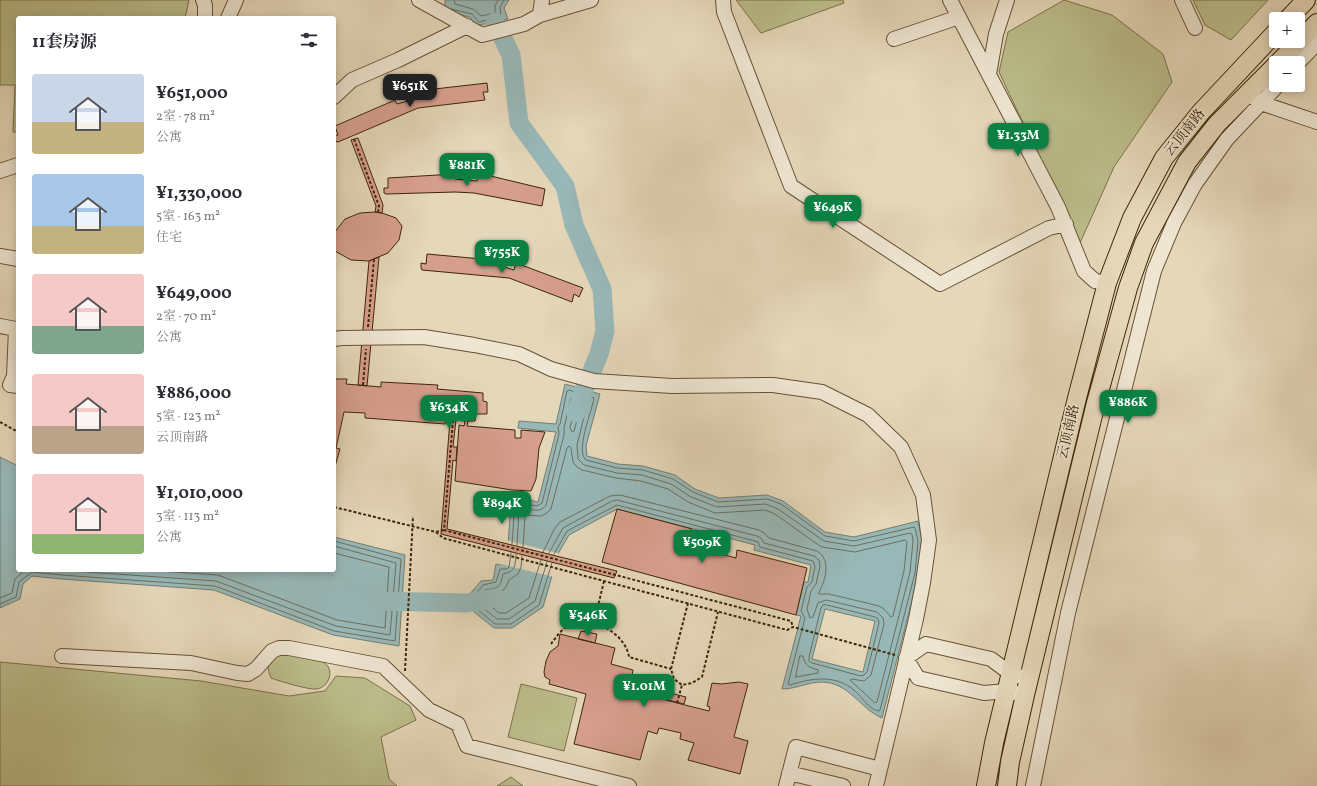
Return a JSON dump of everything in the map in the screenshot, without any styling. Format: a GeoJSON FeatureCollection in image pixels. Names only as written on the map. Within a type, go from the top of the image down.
{"type":"FeatureCollection","features":[{"type":"Feature","properties":{"kind":"main road"},"geometry":{"type":"LineString","coordinates":[[1295,12],[1306,0]]}},
{"type":"Feature","properties":{"kind":"main road","name":"云顶南路"},"geometry":{"type":"LineString","coordinates":[[1285,56],[1317,23]]}},
{"type":"Feature","properties":{"kind":"main road","name":"云顶南路"},"geometry":{"type":"LineString","coordinates":[[986,786],[994,743],[1077,398],[1107,283],[1132,218],[1164,158],[1201,112],[1269,39]]}},
{"type":"Feature","properties":{"kind":"main road","name":"云顶南路"},"geometry":{"type":"LineString","coordinates":[[1007,786],[1010,762],[1027,686],[1096,403],[1128,288],[1144,243],[1187,162],[1217,124],[1254,98],[1269,76]]}},
{"type":"Feature","properties":{"kind":"main road"},"geometry":{"type":"LineString","coordinates":[[1077,398],[1096,403]]}},
{"type":"Feature","properties":{"kind":"street"},"geometry":{"type":"LineString","coordinates":[[203,0],[205,5],[205,16]]}},
{"type":"Feature","properties":{"kind":"street"},"geometry":{"type":"LineString","coordinates":[[229,16],[236,0]]}},
{"type":"Feature","properties":{"kind":"street"},"geometry":{"type":"LineString","coordinates":[[419,0],[482,35],[524,24],[540,14],[591,0]]}},
{"type":"Feature","properties":{"kind":"street"},"geometry":{"type":"LineString","coordinates":[[540,14],[542,0]]}},
{"type":"Feature","properties":{"kind":"street"},"geometry":{"type":"LineString","coordinates":[[723,0],[724,12],[791,186],[940,284],[1049,228],[1066,224]]}},
{"type":"Feature","properties":{"kind":"street"},"geometry":{"type":"LineString","coordinates":[[950,0],[1058,207],[1084,271],[1095,281],[1107,283]]}},
{"type":"Feature","properties":{"kind":"street"},"geometry":{"type":"LineString","coordinates":[[989,74],[996,34],[1007,0]]}},
{"type":"Feature","properties":{"kind":"street"},"geometry":{"type":"LineString","coordinates":[[1182,0],[1195,28]]}},
{"type":"Feature","properties":{"kind":"street"},"geometry":{"type":"LineString","coordinates":[[894,39],[959,18]]}},
{"type":"Feature","properties":{"kind":"street"},"geometry":{"type":"LineString","coordinates":[[336,94],[352,80],[398,60],[467,26]]}},
{"type":"Feature","properties":{"kind":"street"},"geometry":{"type":"LineString","coordinates":[[1305,56],[1317,43]]}},
{"type":"Feature","properties":{"kind":"street"},"geometry":{"type":"LineString","coordinates":[[1033,786],[1068,613],[1154,271],[1174,223],[1195,184],[1228,140],[1254,98],[1269,90]]}},
{"type":"Feature","properties":{"kind":"street"},"geometry":{"type":"LineString","coordinates":[[1254,98],[1317,122]]}},
{"type":"Feature","properties":{"kind":"street"},"geometry":{"type":"LineString","coordinates":[[0,171],[16,166]]}},
{"type":"Feature","properties":{"kind":"street"},"geometry":{"type":"LineString","coordinates":[[0,256],[16,259]]}},
{"type":"Feature","properties":{"kind":"street"},"geometry":{"type":"LineString","coordinates":[[0,326],[16,329]]}},
{"type":"Feature","properties":{"kind":"street"},"geometry":{"type":"LineString","coordinates":[[336,339],[385,337],[431,338],[474,345],[519,354],[551,369],[594,381],[672,386],[773,386],[822,392],[868,415],[901,446],[923,495],[929,540],[923,583],[876,786]]}},
{"type":"Feature","properties":{"kind":"street"},"geometry":{"type":"LineString","coordinates":[[9,386],[14,376],[16,345]]}},
{"type":"Feature","properties":{"kind":"street"},"geometry":{"type":"LineString","coordinates":[[906,658],[926,644],[991,659],[1009,682]]}},
{"type":"Feature","properties":{"kind":"street"},"geometry":{"type":"LineString","coordinates":[[62,656],[191,663],[248,674],[256,669],[272,651],[280,648],[289,648],[383,666],[429,710],[458,724],[467,746],[629,786]]}},
{"type":"Feature","properties":{"kind":"street"},"geometry":{"type":"LineString","coordinates":[[906,658],[918,678],[984,693],[1009,682],[1027,686]]}},
{"type":"Feature","properties":{"kind":"street"},"geometry":{"type":"LineString","coordinates":[[843,786],[788,779],[796,747],[880,769]]}},
{"type":"Feature","properties":{"kind":"path"},"geometry":{"type":"LineString","coordinates":[[354,139],[379,206],[378,213]]}},
{"type":"Feature","properties":{"kind":"path"},"geometry":{"type":"LineString","coordinates":[[368,332],[374,259]]}},
{"type":"Feature","properties":{"kind":"path"},"geometry":{"type":"LineString","coordinates":[[363,385],[366,346]]}},
{"type":"Feature","properties":{"kind":"path"},"geometry":{"type":"LineString","coordinates":[[444,530],[453,420]]}},
{"type":"Feature","properties":{"kind":"path"},"geometry":{"type":"LineString","coordinates":[[0,422],[16,431]]}},
{"type":"Feature","properties":{"kind":"path"},"geometry":{"type":"LineString","coordinates":[[336,507],[436,532],[443,538],[787,630],[794,627],[906,658]]}},
{"type":"Feature","properties":{"kind":"path"},"geometry":{"type":"LineString","coordinates":[[405,659],[413,516]]}},
{"type":"Feature","properties":{"kind":"path"},"geometry":{"type":"LineString","coordinates":[[436,532],[444,530],[791,621],[794,627]]}},
{"type":"Feature","properties":{"kind":"path"},"geometry":{"type":"LineString","coordinates":[[594,623],[605,581]]}},
{"type":"Feature","properties":{"kind":"path"},"geometry":{"type":"LineString","coordinates":[[688,603],[671,669],[674,679],[682,685],[692,684],[702,677],[718,611]]}},
{"type":"Feature","properties":{"kind":"path"},"geometry":{"type":"LineString","coordinates":[[551,644],[569,625],[576,622],[594,623],[616,635],[624,643],[628,650],[629,657],[671,669]]}},
{"type":"Feature","properties":{"kind":"path"},"geometry":{"type":"LineString","coordinates":[[677,703],[682,685]]}},
{"type":"Feature","properties":{"kind":"green space"},"geometry":{"type":"Polygon","coordinates":[[[0,0],[189,0],[185,16],[16,16],[16,132],[13,132],[15,85],[0,85],[0,0]]]}},
{"type":"Feature","properties":{"kind":"green space"},"geometry":{"type":"Polygon","coordinates":[[[736,0],[843,0],[844,3],[761,33],[736,0]]]}},
{"type":"Feature","properties":{"kind":"green space"},"geometry":{"type":"Polygon","coordinates":[[[1064,0],[1112,15],[1163,54],[1172,82],[1114,167],[1080,243],[999,72],[1008,32],[1064,0]]]}},
{"type":"Feature","properties":{"kind":"green space"},"geometry":{"type":"Polygon","coordinates":[[[1193,0],[1268,0],[1231,40],[1205,25],[1193,0]]]}},
{"type":"Feature","properties":{"kind":"green space"},"geometry":{"type":"Polygon","coordinates":[[[278,653],[292,654],[323,662],[327,665],[330,673],[327,682],[321,688],[312,689],[271,678],[268,670],[268,664],[278,653]]]}},
{"type":"Feature","properties":{"kind":"green space"},"geometry":{"type":"Polygon","coordinates":[[[0,662],[201,681],[289,696],[325,691],[336,676],[365,678],[410,706],[416,720],[381,737],[389,779],[397,786],[0,786],[0,662]]]}},
{"type":"Feature","properties":{"kind":"green space"},"geometry":{"type":"Polygon","coordinates":[[[521,684],[577,698],[564,751],[508,737],[521,684]]]}},
{"type":"Feature","properties":{"kind":"green space"},"geometry":{"type":"Polygon","coordinates":[[[511,777],[523,786],[497,786],[511,777]]]}},
{"type":"Feature","properties":{"kind":"water"},"geometry":{"type":"Polygon","coordinates":[[[445,0],[509,0],[504,8],[508,19],[475,26],[470,17],[445,11],[445,0]]]}},
{"type":"Feature","properties":{"kind":"water"},"geometry":{"type":"Polygon","coordinates":[[[565,384],[600,394],[586,446],[587,456],[618,464],[643,466],[675,475],[695,489],[719,498],[767,495],[783,501],[825,532],[854,537],[918,521],[922,541],[919,573],[882,718],[874,714],[847,691],[832,683],[817,682],[782,689],[801,616],[796,615],[804,582],[808,582],[811,565],[754,550],[755,545],[617,509],[569,535],[559,552],[543,607],[512,628],[494,628],[474,612],[468,596],[481,581],[493,580],[496,564],[507,565],[511,496],[538,502],[556,432],[518,428],[519,421],[556,424],[565,384]],[[825,609],[812,659],[863,672],[875,621],[825,609]]]}},
{"type":"Feature","properties":{"kind":"water"},"geometry":{"type":"Polygon","coordinates":[[[0,457],[16,465],[16,572],[336,572],[336,538],[405,555],[399,646],[333,635],[214,590],[32,576],[23,584],[20,599],[0,608],[0,457]]]}},
{"type":"Feature","properties":{"kind":"pier"},"geometry":{"type":"Polygon","coordinates":[[[506,540],[561,554],[554,577],[495,563],[505,563],[506,540]]]}},
{"type":"Feature","properties":{"kind":"building"},"geometry":{"type":"Polygon","coordinates":[[[487,83],[488,92],[483,92],[485,100],[418,108],[338,142],[336,141],[336,136],[338,135],[336,126],[395,100],[397,104],[418,98],[417,91],[487,83]]]}},
{"type":"Feature","properties":{"kind":"building"},"geometry":{"type":"Polygon","coordinates":[[[358,138],[383,205],[382,213],[375,212],[376,206],[351,140],[358,138]]]}},
{"type":"Feature","properties":{"kind":"building"},"geometry":{"type":"Polygon","coordinates":[[[478,173],[545,189],[542,206],[474,193],[384,193],[384,188],[388,188],[388,178],[454,174],[455,179],[477,181],[478,173]]]}},
{"type":"Feature","properties":{"kind":"building"},"geometry":{"type":"Polygon","coordinates":[[[360,213],[382,213],[396,218],[402,226],[399,240],[388,253],[369,261],[351,260],[336,252],[336,230],[345,219],[360,213]]]}},
{"type":"Feature","properties":{"kind":"building"},"geometry":{"type":"Polygon","coordinates":[[[427,254],[493,260],[494,264],[514,270],[516,263],[583,288],[579,297],[574,294],[572,302],[509,278],[422,270],[421,263],[426,264],[427,254]]]}},
{"type":"Feature","properties":{"kind":"building"},"geometry":{"type":"Polygon","coordinates":[[[379,257],[367,386],[358,385],[369,261],[379,257]]]}},
{"type":"Feature","properties":{"kind":"building"},"geometry":{"type":"Polygon","coordinates":[[[336,379],[347,379],[346,384],[381,387],[381,382],[438,385],[437,389],[483,393],[483,401],[487,402],[487,414],[476,414],[475,421],[468,421],[467,426],[515,430],[515,438],[521,438],[521,430],[545,432],[539,448],[536,479],[531,491],[512,490],[455,481],[459,425],[464,426],[465,421],[446,419],[445,424],[365,418],[365,413],[344,412],[336,448],[336,379]]]}},
{"type":"Feature","properties":{"kind":"building"},"geometry":{"type":"Polygon","coordinates":[[[450,420],[456,420],[453,447],[457,447],[456,461],[453,460],[447,529],[617,571],[614,578],[441,534],[450,420]]]}},
{"type":"Feature","properties":{"kind":"building"},"geometry":{"type":"Polygon","coordinates":[[[336,448],[340,449],[336,463],[336,448]]]}},
{"type":"Feature","properties":{"kind":"building"},"geometry":{"type":"Polygon","coordinates":[[[617,509],[692,529],[686,550],[702,555],[703,549],[736,558],[737,550],[807,568],[796,615],[602,562],[617,509]]]}},
{"type":"Feature","properties":{"kind":"building"},"geometry":{"type":"Polygon","coordinates":[[[581,631],[597,634],[595,643],[578,639],[581,631]]]}},
{"type":"Feature","properties":{"kind":"building"},"geometry":{"type":"Polygon","coordinates":[[[560,634],[615,648],[611,664],[633,670],[632,676],[656,682],[652,696],[677,703],[709,711],[710,707],[707,706],[712,683],[721,684],[739,682],[748,684],[734,737],[748,741],[740,774],[688,760],[694,743],[680,739],[681,733],[659,728],[657,734],[648,731],[640,760],[574,744],[586,694],[549,684],[550,680],[545,677],[544,672],[546,661],[550,652],[558,646],[560,634]]]}},
{"type":"Feature","properties":{"kind":"building"},"geometry":{"type":"Polygon","coordinates":[[[670,693],[686,697],[684,704],[668,700],[670,693]]]}},
{"type":"Feature","properties":{"kind":"waterway"},"geometry":{"type":"LineString","coordinates":[[495,22],[511,55],[519,123],[565,186],[574,225],[602,289],[605,331],[599,354],[576,413]]}},
{"type":"Feature","properties":{"kind":"waterway"},"geometry":{"type":"LineString","coordinates":[[378,601],[467,603],[496,598]]}}]}
